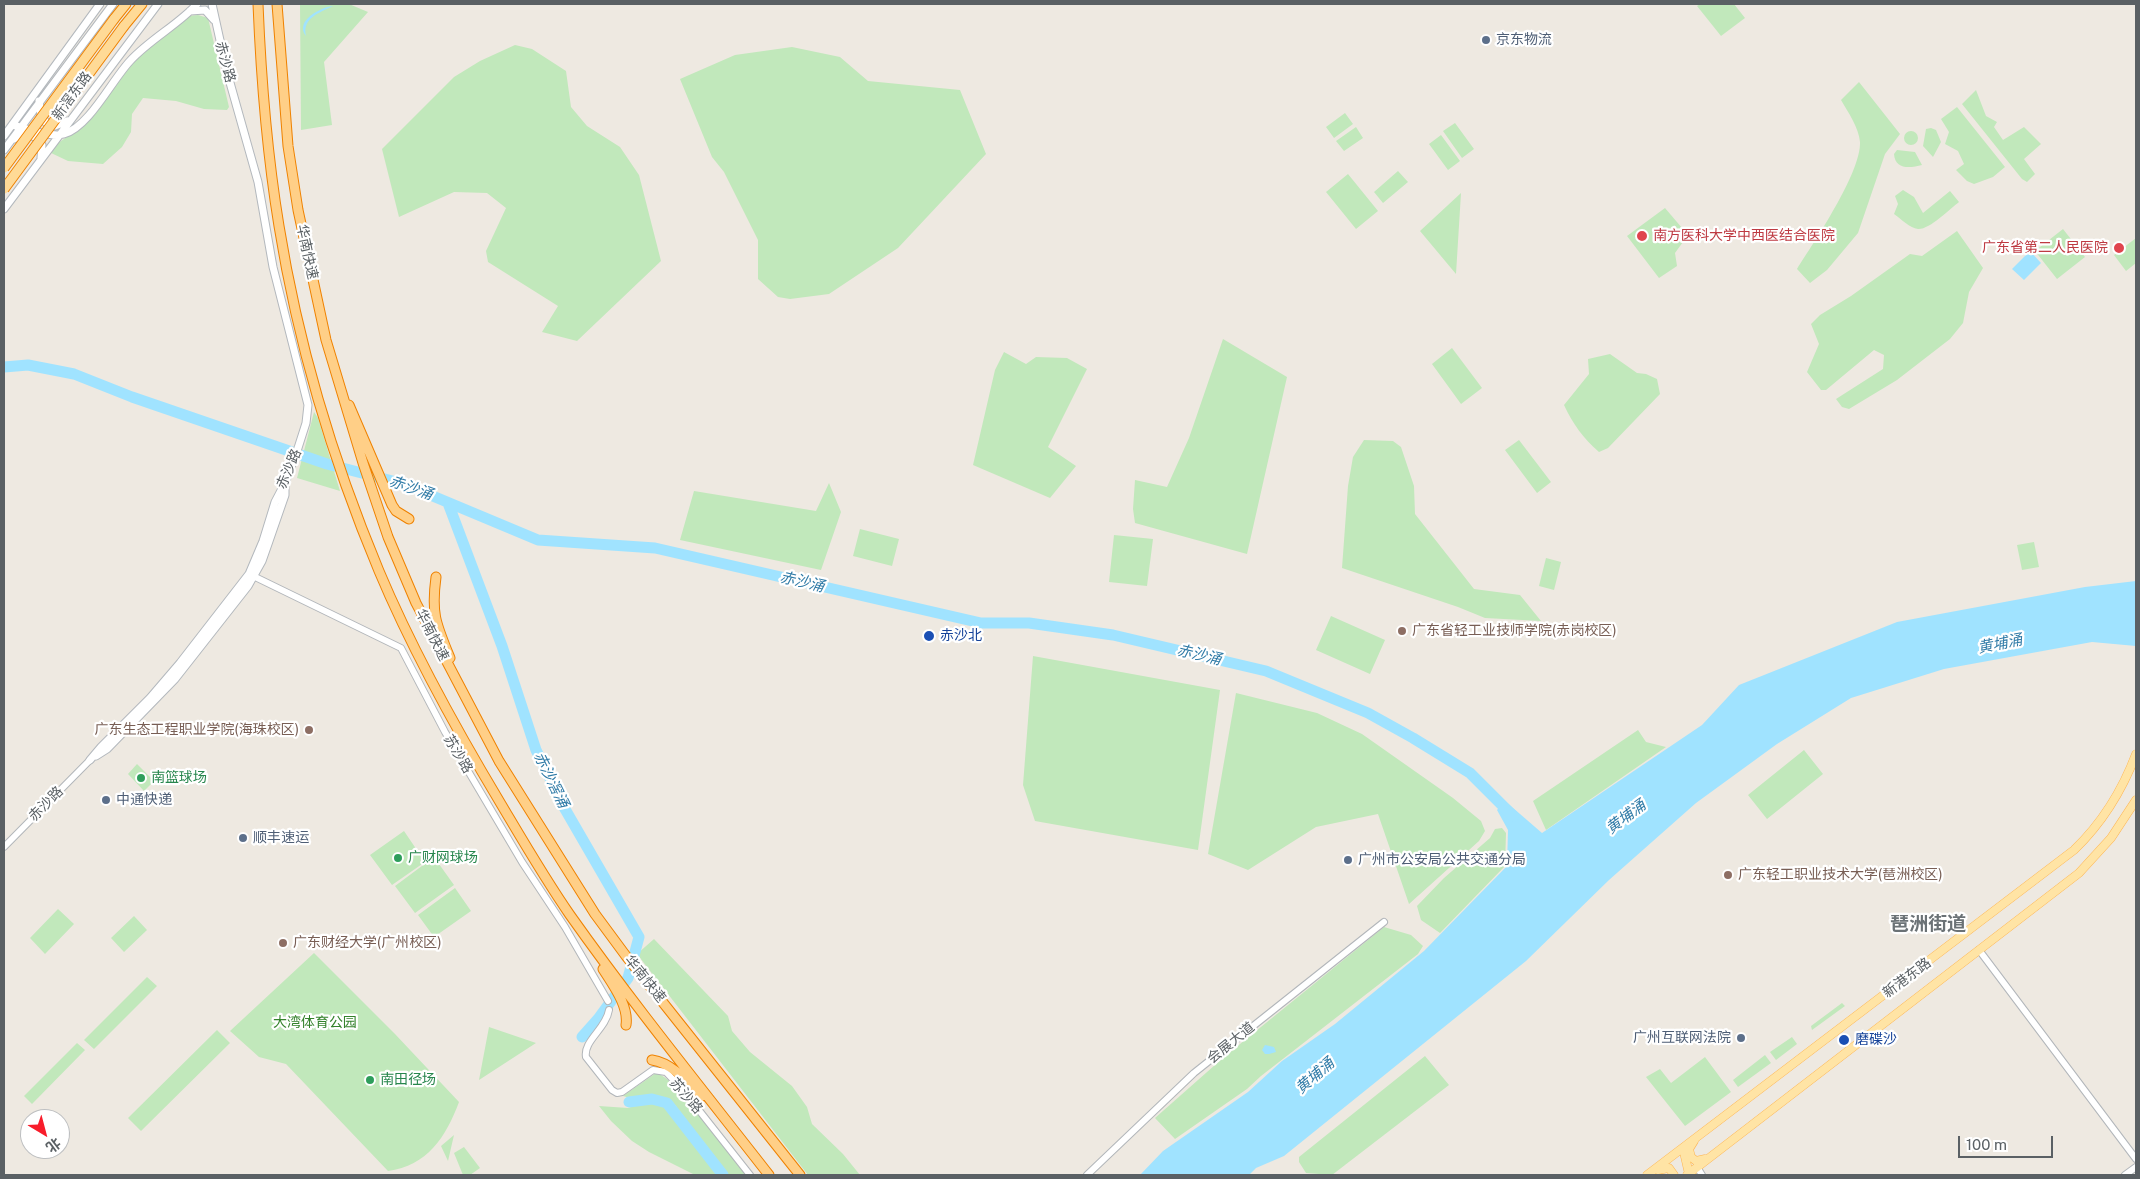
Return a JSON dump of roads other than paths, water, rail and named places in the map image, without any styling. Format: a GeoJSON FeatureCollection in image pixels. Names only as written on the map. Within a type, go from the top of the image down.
{"type":"FeatureCollection","features":[{"type":"Feature","properties":{"kind":"highway","name":"新滘东路"},"geometry":{"type":"LineString","coordinates":[[4,168],[126,4]]}},
{"type":"Feature","properties":{"kind":"highway","name":"新滘东路"},"geometry":{"type":"LineString","coordinates":[[4,189],[142,4]]}},
{"type":"Feature","properties":{"kind":"highway","name":"华南快速"},"geometry":{"type":"LineString","coordinates":[[258,4],[268,134],[279,226],[308,359],[336,456],[380,572],[438,693],[481,772],[570,915],[608,972],[636,1003],[769,1175]]}},
{"type":"Feature","properties":{"kind":"highway","name":"华南快速"},"geometry":{"type":"LineString","coordinates":[[277,4],[285,117],[298,210],[335,372],[388,537],[416,603],[499,761],[595,914],[626,956],[800,1175]]}},
{"type":"Feature","properties":{"kind":"highway"},"geometry":{"type":"LineString","coordinates":[[335,372],[372,456],[385,491],[394,508],[408,519]]}},
{"type":"Feature","properties":{"kind":"highway"},"geometry":{"type":"LineString","coordinates":[[436,577],[433,599],[434,614],[465,698]]}},
{"type":"Feature","properties":{"kind":"highway"},"geometry":{"type":"LineString","coordinates":[[608,972],[624,1006],[627,1021]]}},
{"type":"Feature","properties":{"kind":"highway"},"geometry":{"type":"LineString","coordinates":[[652,1060],[661,1061],[680,1074],[724,1117]]}},
{"type":"Feature","properties":{"kind":"main road"},"geometry":{"type":"LineString","coordinates":[[4,150],[12,125],[100,4]]}},
{"type":"Feature","properties":{"kind":"main road"},"geometry":{"type":"LineString","coordinates":[[7,139],[20,127],[112,4]]}},
{"type":"Feature","properties":{"kind":"main road"},"geometry":{"type":"LineString","coordinates":[[4,209],[158,4]]}},
{"type":"Feature","properties":{"kind":"main road"},"geometry":{"type":"LineString","coordinates":[[12,125],[58,136],[66,134],[78,126],[129,61],[197,4]]}},
{"type":"Feature","properties":{"kind":"main road","name":"赤沙路"},"geometry":{"type":"LineString","coordinates":[[90,760],[101,746],[150,698],[252,575],[275,502],[291,469],[306,423],[308,405],[274,267],[258,182],[214,20],[212,4]]}},
{"type":"Feature","properties":{"kind":"main road"},"geometry":{"type":"LineString","coordinates":[[190,11],[205,10],[214,20]]}},
{"type":"Feature","properties":{"kind":"main road"},"geometry":{"type":"LineString","coordinates":[[39,101],[42,120],[51,126],[62,125],[73,116]]}},
{"type":"Feature","properties":{"kind":"main road"},"geometry":{"type":"LineString","coordinates":[[7,139],[23,134],[36,137],[42,145],[41,158]]}},
{"type":"Feature","properties":{"kind":"main road","name":"新港东路"},"geometry":{"type":"LineString","coordinates":[[1649,1174],[2074,850],[2096,827],[2112,804],[2136,754]]}},
{"type":"Feature","properties":{"kind":"main road","name":"新港东路"},"geometry":{"type":"LineString","coordinates":[[1688,1174],[2065,884],[2092,861],[2122,824],[2136,800]]}},
{"type":"Feature","properties":{"kind":"main road"},"geometry":{"type":"LineString","coordinates":[[1695,1139],[1689,1149],[1691,1157],[1696,1161],[1710,1157]]}},
{"type":"Feature","properties":{"kind":"main road"},"geometry":{"type":"LineString","coordinates":[[1683,1148],[1688,1174]]}},
{"type":"Feature","properties":{"kind":"main road"},"geometry":{"type":"LineString","coordinates":[[1649,1174],[1665,1168],[1672,1170],[1674,1175]]}},
{"type":"Feature","properties":{"kind":"street","name":"苏沙路"},"geometry":{"type":"LineString","coordinates":[[252,575],[401,648],[445,732],[522,862],[575,944],[608,1001]]}},
{"type":"Feature","properties":{"kind":"street","name":"赤沙路"},"geometry":{"type":"LineString","coordinates":[[4,847],[90,760]]}},
{"type":"Feature","properties":{"kind":"street","name":"会展大道"},"geometry":{"type":"LineString","coordinates":[[1087,1175],[1194,1072],[1384,922]]}},
{"type":"Feature","properties":{"kind":"street"},"geometry":{"type":"LineString","coordinates":[[1979,950],[2136,1159]]}},
{"type":"Feature","properties":{"kind":"street","name":"苏沙路"},"geometry":{"type":"LineString","coordinates":[[609,1010],[608,1018],[585,1051],[586,1057],[612,1090],[617,1094],[622,1092],[654,1070],[666,1072],[683,1090],[750,1175]]}},
{"type":"Feature","properties":{"kind":"street"},"geometry":{"type":"LineString","coordinates":[[2125,1175],[2136,1166]]}},
{"type":"Feature","properties":{"kind":"street"},"geometry":{"type":"LineString","coordinates":[[1697,1168],[1702,1175]]}},
{"type":"Feature","properties":{"kind":"water"},"geometry":{"type":"Polygon","coordinates":[[[333,6],[309,20],[305,30],[306,36],[303,25],[306,20],[316,12],[333,6]]]}},
{"type":"Feature","properties":{"kind":"water"},"geometry":{"type":"Polygon","coordinates":[[[2030,251],[2041,263],[2024,280],[2012,269],[2030,251]]]}},
{"type":"Feature","properties":{"kind":"water","name":"黄埔涌"},"geometry":{"type":"Polygon","coordinates":[[[2136,581],[2136,646],[2092,642],[1944,669],[1851,698],[1777,744],[1696,803],[1609,880],[1526,961],[1284,1156],[1256,1168],[1249,1175],[1140,1175],[1163,1151],[1248,1092],[1282,1061],[1335,1024],[1424,951],[1507,866],[1508,830],[1497,810],[1505,801],[1542,833],[1702,725],[1739,685],[1897,622],[2085,587],[2136,581]]]}},
{"type":"Feature","properties":{"kind":"water"},"geometry":{"type":"Polygon","coordinates":[[[1265,1045],[1274,1047],[1276,1052],[1265,1054],[1262,1050],[1265,1045]]]}},
{"type":"Feature","properties":{"kind":"waterway","name":"赤沙涌"},"geometry":{"type":"LineString","coordinates":[[4,367],[28,365],[74,374],[132,397],[327,464],[404,484],[538,540],[655,548],[981,623],[1029,623],[1113,635],[1266,671],[1368,713],[1413,738],[1470,773],[1513,816]]}},
{"type":"Feature","properties":{"kind":"waterway","name":"赤沙滘涌"},"geometry":{"type":"LineString","coordinates":[[448,503],[502,646],[536,750],[565,809],[639,937],[628,978],[598,1019],[582,1037]]}},
{"type":"Feature","properties":{"kind":"waterway","name":"赤沙滘涌"},"geometry":{"type":"LineString","coordinates":[[629,1102],[652,1099],[667,1103],[723,1175]]}},
{"type":"Feature","properties":{"kind":"place","name":"京东物流"},"geometry":{"type":"Point","coordinates":[1486,40]}},
{"type":"Feature","properties":{"kind":"place","name":"南方医科大学中西医结合医院"},"geometry":{"type":"Point","coordinates":[1642,236]}},
{"type":"Feature","properties":{"kind":"place","name":"广东省第二人民医院"},"geometry":{"type":"Point","coordinates":[2119,248]}},
{"type":"Feature","properties":{"kind":"place","name":"广东省轻工业技师学院(赤岗校区)"},"geometry":{"type":"Point","coordinates":[1402,631]}},
{"type":"Feature","properties":{"kind":"place","name":"赤沙北"},"geometry":{"type":"Point","coordinates":[929,636]}},
{"type":"Feature","properties":{"kind":"place","name":"广东生态工程职业学院(海珠校区)"},"geometry":{"type":"Point","coordinates":[309,730]}},
{"type":"Feature","properties":{"kind":"place","name":"南篮球场"},"geometry":{"type":"Point","coordinates":[141,778]}},
{"type":"Feature","properties":{"kind":"place","name":"中通快递"},"geometry":{"type":"Point","coordinates":[106,800]}},
{"type":"Feature","properties":{"kind":"place","name":"顺丰速运"},"geometry":{"type":"Point","coordinates":[243,838]}},
{"type":"Feature","properties":{"kind":"place","name":"广财网球场"},"geometry":{"type":"Point","coordinates":[398,858]}},
{"type":"Feature","properties":{"kind":"place","name":"广州市公安局公共交通分局"},"geometry":{"type":"Point","coordinates":[1348,860]}},
{"type":"Feature","properties":{"kind":"place","name":"广东轻工职业技术大学(琶洲校区)"},"geometry":{"type":"Point","coordinates":[1728,875]}},
{"type":"Feature","properties":{"kind":"place","name":"广东财经大学(广州校区)"},"geometry":{"type":"Point","coordinates":[283,943]}},
{"type":"Feature","properties":{"kind":"place","name":"广州互联网法院"},"geometry":{"type":"Point","coordinates":[1741,1038]}},
{"type":"Feature","properties":{"kind":"place","name":"磨碟沙"},"geometry":{"type":"Point","coordinates":[1844,1040]}},
{"type":"Feature","properties":{"kind":"place","name":"南田径场"},"geometry":{"type":"Point","coordinates":[370,1080]}},
{"type":"Feature","properties":{"kind":"district","name":"琶洲街道"},"geometry":{"type":"Point","coordinates":[1928,924]}},
{"type":"Feature","properties":{"kind":"park label","name":"大湾体育公园"},"geometry":{"type":"Point","coordinates":[315,1023]}}]}
